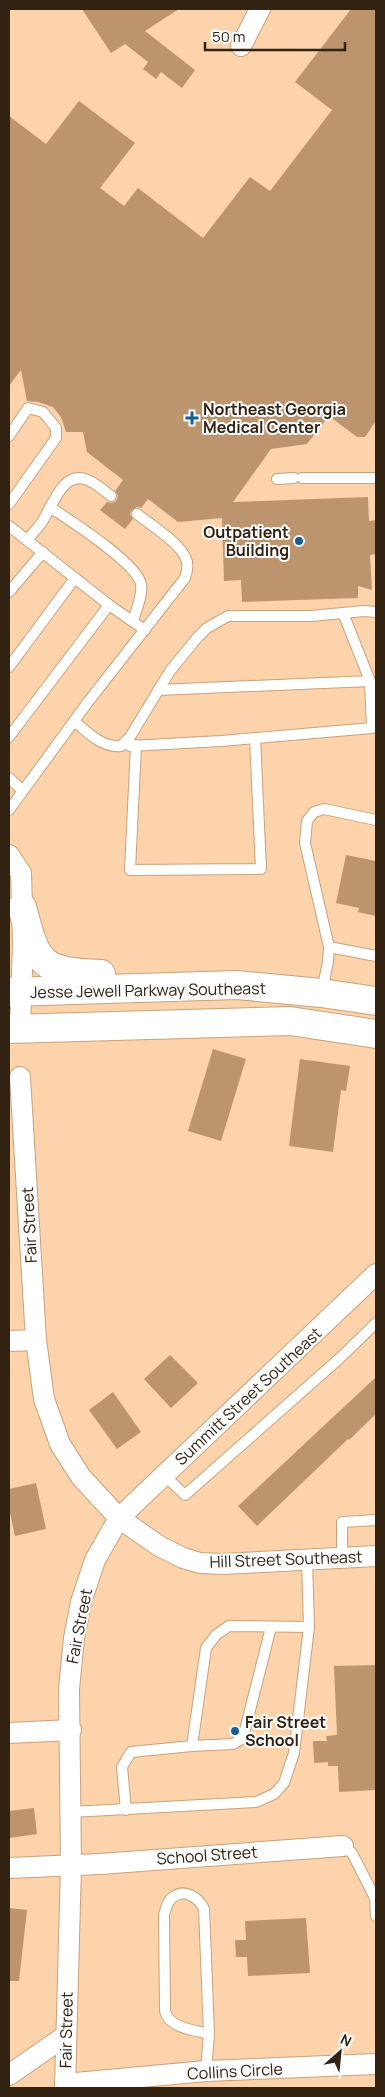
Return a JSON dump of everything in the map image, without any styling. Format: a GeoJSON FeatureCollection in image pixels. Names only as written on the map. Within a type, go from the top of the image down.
{"type":"FeatureCollection","features":[{"type":"Feature","properties":{"kind":"main road"},"geometry":{"type":"LineString","coordinates":[[15,908],[38,956],[53,968],[75,973],[170,974],[237,986]]}},
{"type":"Feature","properties":{"kind":"main road","name":"Jesse Jewell Parkway Southeast"},"geometry":{"type":"LineString","coordinates":[[15,991],[237,986],[322,993],[376,1001]]}},
{"type":"Feature","properties":{"kind":"main road","name":"Jesse Jewell Parkway Southeast"},"geometry":{"type":"LineString","coordinates":[[14,1028],[290,1021],[376,1034]]}},
{"type":"Feature","properties":{"kind":"street"},"geometry":{"type":"LineString","coordinates":[[241,46],[260,9]]}},
{"type":"Feature","properties":{"kind":"street"},"geometry":{"type":"LineString","coordinates":[[9,855],[21,874],[15,908],[23,943],[15,991],[14,1028]]}},
{"type":"Feature","properties":{"kind":"street","name":"Fair Street"},"geometry":{"type":"LineString","coordinates":[[20,1077],[36,1340],[44,1399],[60,1444],[81,1477],[119,1518],[95,1560],[80,1602],[69,1689],[72,1865],[65,2036],[65,2086]]}},
{"type":"Feature","properties":{"kind":"street","name":"Summitt Street Southeast"},"geometry":{"type":"LineString","coordinates":[[119,1518],[376,1274]]}},
{"type":"Feature","properties":{"kind":"street"},"geometry":{"type":"LineString","coordinates":[[9,1341],[36,1340]]}},
{"type":"Feature","properties":{"kind":"street","name":"Hill Street Southeast"},"geometry":{"type":"LineString","coordinates":[[119,1518],[158,1546],[183,1558],[200,1562],[223,1564],[376,1556]]}},
{"type":"Feature","properties":{"kind":"street"},"geometry":{"type":"LineString","coordinates":[[9,1733],[71,1730]]}},
{"type":"Feature","properties":{"kind":"street","name":"School Street"},"geometry":{"type":"LineString","coordinates":[[9,1868],[343,1846]]}},
{"type":"Feature","properties":{"kind":"street"},"geometry":{"type":"LineString","coordinates":[[9,2075],[65,2036]]}},
{"type":"Feature","properties":{"kind":"street","name":"Collins Circle"},"geometry":{"type":"LineString","coordinates":[[65,2086],[206,2072],[376,2064]]}},
{"type":"Feature","properties":{"kind":"lane"},"geometry":{"type":"LineString","coordinates":[[9,436],[28,408],[43,412],[56,428],[56,438],[9,504]]}},
{"type":"Feature","properties":{"kind":"lane"},"geometry":{"type":"LineString","coordinates":[[27,540],[42,523],[62,487],[70,481],[83,478],[93,482],[111,496]]}},
{"type":"Feature","properties":{"kind":"lane"},"geometry":{"type":"LineString","coordinates":[[277,479],[376,478]]}},
{"type":"Feature","properties":{"kind":"lane"},"geometry":{"type":"LineString","coordinates":[[50,508],[86,531],[131,567],[140,584],[139,602],[133,621]]}},
{"type":"Feature","properties":{"kind":"lane"},"geometry":{"type":"LineString","coordinates":[[9,810],[74,721],[185,578],[188,569],[187,560],[182,550],[137,514]]}},
{"type":"Feature","properties":{"kind":"lane"},"geometry":{"type":"LineString","coordinates":[[9,526],[109,605],[145,630]]}},
{"type":"Feature","properties":{"kind":"lane"},"geometry":{"type":"LineString","coordinates":[[9,592],[43,552]]}},
{"type":"Feature","properties":{"kind":"lane"},"geometry":{"type":"LineString","coordinates":[[9,667],[75,578]]}},
{"type":"Feature","properties":{"kind":"lane"},"geometry":{"type":"LineString","coordinates":[[9,737],[109,605]]}},
{"type":"Feature","properties":{"kind":"lane"},"geometry":{"type":"LineString","coordinates":[[121,746],[130,737],[170,671],[197,638],[207,628],[228,616],[311,616],[364,610],[376,612]]}},
{"type":"Feature","properties":{"kind":"lane"},"geometry":{"type":"LineString","coordinates":[[74,721],[102,742],[112,747],[372,728],[370,681],[344,613]]}},
{"type":"Feature","properties":{"kind":"lane"},"geometry":{"type":"LineString","coordinates":[[158,690],[370,681]]}},
{"type":"Feature","properties":{"kind":"lane"},"geometry":{"type":"LineString","coordinates":[[136,745],[130,870],[261,869],[255,738]]}},
{"type":"Feature","properties":{"kind":"lane"},"geometry":{"type":"LineString","coordinates":[[9,778],[22,790]]}},
{"type":"Feature","properties":{"kind":"lane"},"geometry":{"type":"LineString","coordinates":[[322,993],[329,947],[305,843],[307,821],[314,812],[324,809],[376,820]]}},
{"type":"Feature","properties":{"kind":"lane"},"geometry":{"type":"LineString","coordinates":[[329,947],[376,956]]}},
{"type":"Feature","properties":{"kind":"lane"},"geometry":{"type":"LineString","coordinates":[[164,1475],[186,1496],[340,1358],[376,1323]]}},
{"type":"Feature","properties":{"kind":"lane"},"geometry":{"type":"LineString","coordinates":[[342,1558],[342,1522],[376,1520]]}},
{"type":"Feature","properties":{"kind":"lane"},"geometry":{"type":"LineString","coordinates":[[71,1812],[256,1802],[274,1794],[284,1783],[294,1753],[309,1627],[307,1560]]}},
{"type":"Feature","properties":{"kind":"lane"},"geometry":{"type":"LineString","coordinates":[[192,1746],[206,1648],[216,1635],[229,1626],[309,1627]]}},
{"type":"Feature","properties":{"kind":"lane"},"geometry":{"type":"LineString","coordinates":[[126,1810],[122,1767],[131,1752],[234,1744],[243,1738],[270,1627]]}},
{"type":"Feature","properties":{"kind":"lane"},"geometry":{"type":"LineString","coordinates":[[343,1846],[352,1853],[375,1898],[376,1916]]}},
{"type":"Feature","properties":{"kind":"lane"},"geometry":{"type":"LineString","coordinates":[[206,2072],[209,2034],[204,1908],[201,1902],[194,1896],[182,1894],[174,1896],[168,1903],[164,1915],[166,2017],[174,2023],[209,2034]]}},
{"type":"Feature","properties":{"kind":"building"},"geometry":{"type":"Polygon","coordinates":[[[82,9],[179,9],[145,31],[195,70],[182,88],[161,72],[156,79],[143,69],[148,62],[125,44],[111,53],[82,9]]]}},
{"type":"Feature","properties":{"kind":"building","name":"Northeast Georgia Medical Center"},"geometry":{"type":"Polygon","coordinates":[[[351,9],[376,9],[376,421],[365,437],[357,437],[329,416],[307,444],[271,449],[233,502],[368,497],[369,521],[376,520],[376,554],[370,555],[372,590],[358,586],[358,598],[242,602],[241,580],[224,581],[222,518],[178,522],[148,499],[141,508],[137,507],[132,510],[130,514],[133,519],[125,529],[100,510],[107,502],[116,501],[118,496],[115,491],[123,480],[87,452],[83,432],[66,432],[61,417],[53,407],[27,401],[21,370],[9,386],[9,116],[46,144],[79,101],[135,143],[100,188],[124,206],[138,188],[203,238],[250,177],[270,191],[332,110],[295,82],[351,9]]]}},
{"type":"Feature","properties":{"kind":"building"},"geometry":{"type":"Polygon","coordinates":[[[346,855],[376,861],[376,916],[358,912],[359,908],[336,903],[346,855]]]}},
{"type":"Feature","properties":{"kind":"building"},"geometry":{"type":"Polygon","coordinates":[[[213,1049],[246,1059],[221,1141],[188,1131],[213,1049]]]}},
{"type":"Feature","properties":{"kind":"building"},"geometry":{"type":"Polygon","coordinates":[[[300,1059],[350,1066],[346,1091],[341,1090],[333,1152],[289,1146],[300,1059]]]}},
{"type":"Feature","properties":{"kind":"building"},"geometry":{"type":"Polygon","coordinates":[[[170,1355],[198,1383],[171,1408],[144,1379],[170,1355]]]}},
{"type":"Feature","properties":{"kind":"building"},"geometry":{"type":"Polygon","coordinates":[[[376,1377],[376,1414],[257,1526],[238,1506],[376,1377]]]}},
{"type":"Feature","properties":{"kind":"building"},"geometry":{"type":"Polygon","coordinates":[[[113,1392],[141,1432],[117,1449],[89,1410],[113,1392]]]}},
{"type":"Feature","properties":{"kind":"building"},"geometry":{"type":"Polygon","coordinates":[[[36,1483],[46,1529],[15,1536],[9,1508],[9,1489],[36,1483]]]}},
{"type":"Feature","properties":{"kind":"building"},"geometry":{"type":"Polygon","coordinates":[[[376,1665],[376,1790],[339,1792],[338,1766],[328,1766],[328,1762],[314,1763],[313,1741],[327,1741],[326,1736],[337,1735],[334,1666],[376,1665]]]}},
{"type":"Feature","properties":{"kind":"building"},"geometry":{"type":"Polygon","coordinates":[[[34,1808],[37,1834],[9,1838],[9,1811],[34,1808]]]}},
{"type":"Feature","properties":{"kind":"building"},"geometry":{"type":"Polygon","coordinates":[[[9,1908],[27,1910],[19,1981],[9,1981],[9,1908]]]}},
{"type":"Feature","properties":{"kind":"building"},"geometry":{"type":"Polygon","coordinates":[[[306,1918],[310,1973],[248,1976],[247,1957],[236,1957],[235,1940],[246,1940],[245,1921],[306,1918]]]}},
{"type":"Feature","properties":{"kind":"place","name":"Northeast Georgia Medical Center"},"geometry":{"type":"Point","coordinates":[192,418]}},
{"type":"Feature","properties":{"kind":"place","name":"Outpatient Building"},"geometry":{"type":"Point","coordinates":[299,541]}},
{"type":"Feature","properties":{"kind":"place","name":"Fair Street School"},"geometry":{"type":"Point","coordinates":[235,1731]}}]}
